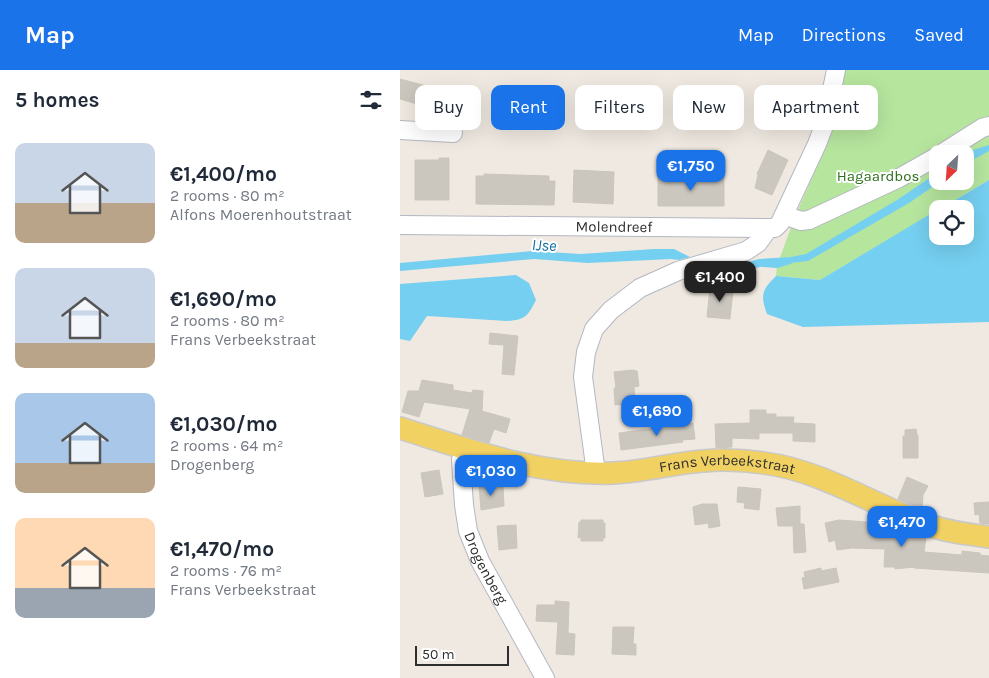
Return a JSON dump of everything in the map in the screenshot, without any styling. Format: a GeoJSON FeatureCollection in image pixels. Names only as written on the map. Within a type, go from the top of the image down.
{"type":"FeatureCollection","features":[{"type":"Feature","properties":{"kind":"main road","name":"Frans Verbeekstraat"},"geometry":{"type":"LineString","coordinates":[[400,428],[503,461],[537,468],[596,473],[635,471],[703,461],[738,460],[764,463],[803,471],[825,479],[927,525],[949,531],[989,537]]}},
{"type":"Feature","properties":{"kind":"street"},"geometry":{"type":"LineString","coordinates":[[596,473],[583,377],[586,352],[594,329],[610,310],[640,288],[678,271],[746,251],[758,243],[768,229],[778,226],[825,123],[836,70]]}},
{"type":"Feature","properties":{"kind":"street"},"geometry":{"type":"LineString","coordinates":[[955,145],[982,128],[989,126]]}},
{"type":"Feature","properties":{"kind":"street"},"geometry":{"type":"LineString","coordinates":[[400,130],[453,133]]}},
{"type":"Feature","properties":{"kind":"street"},"geometry":{"type":"LineString","coordinates":[[784,215],[801,221],[809,220],[899,178],[929,161]]}},
{"type":"Feature","properties":{"kind":"street","name":"Molendreef"},"geometry":{"type":"LineString","coordinates":[[400,225],[768,229]]}},
{"type":"Feature","properties":{"kind":"street","name":"Drogenberg"},"geometry":{"type":"LineString","coordinates":[[460,447],[464,505],[468,531],[480,561],[545,678]]}},
{"type":"Feature","properties":{"kind":"green space","name":"Hagaardbos"},"geometry":{"type":"Polygon","coordinates":[[[843,70],[989,70],[989,180],[974,189],[974,145],[929,145],[929,190],[972,190],[955,200],[929,200],[929,216],[820,280],[776,276],[777,266],[794,219],[820,160],[828,130],[878,130],[878,85],[839,85],[843,70]]]}},
{"type":"Feature","properties":{"kind":"water"},"geometry":{"type":"Polygon","coordinates":[[[989,145],[989,151],[974,159],[974,150],[989,145]]]}},
{"type":"Feature","properties":{"kind":"water"},"geometry":{"type":"Polygon","coordinates":[[[929,178],[929,189],[909,203],[808,261],[771,265],[725,274],[718,278],[711,278],[702,274],[759,259],[806,254],[897,200],[929,178]]]}},
{"type":"Feature","properties":{"kind":"water"},"geometry":{"type":"Polygon","coordinates":[[[989,180],[989,322],[803,327],[767,314],[763,297],[765,289],[776,276],[820,280],[929,215],[929,245],[974,245],[974,200],[955,200],[989,180]]]}},
{"type":"Feature","properties":{"kind":"water"},"geometry":{"type":"Polygon","coordinates":[[[674,249],[690,257],[679,260],[588,263],[534,259],[400,271],[400,263],[532,251],[581,254],[674,249]]]}},
{"type":"Feature","properties":{"kind":"water"},"geometry":{"type":"Polygon","coordinates":[[[516,275],[529,283],[536,300],[531,310],[522,318],[507,321],[427,316],[410,341],[400,339],[400,284],[516,275]]]}},
{"type":"Feature","properties":{"kind":"building"},"geometry":{"type":"Polygon","coordinates":[[[400,79],[423,85],[415,85],[415,103],[400,99],[400,79]]]}},
{"type":"Feature","properties":{"kind":"building"},"geometry":{"type":"Polygon","coordinates":[[[768,150],[788,160],[772,195],[755,188],[757,174],[768,150]]]}},
{"type":"Feature","properties":{"kind":"building"},"geometry":{"type":"Polygon","coordinates":[[[439,158],[449,158],[449,200],[415,200],[415,160],[439,160],[439,158]]]}},
{"type":"Feature","properties":{"kind":"building"},"geometry":{"type":"Polygon","coordinates":[[[574,170],[614,172],[613,204],[573,202],[574,170]]]}},
{"type":"Feature","properties":{"kind":"building"},"geometry":{"type":"Polygon","coordinates":[[[484,174],[549,176],[549,181],[555,181],[554,205],[476,204],[476,176],[484,176],[484,174]]]}},
{"type":"Feature","properties":{"kind":"building"},"geometry":{"type":"Polygon","coordinates":[[[658,174],[672,174],[672,178],[684,182],[697,183],[711,182],[711,174],[724,174],[724,206],[658,206],[658,174]]]}},
{"type":"Feature","properties":{"kind":"building"},"geometry":{"type":"Polygon","coordinates":[[[710,287],[733,290],[730,319],[707,317],[710,287]]]}},
{"type":"Feature","properties":{"kind":"building"},"geometry":{"type":"Polygon","coordinates":[[[490,333],[518,336],[514,375],[502,374],[504,345],[489,344],[490,333]]]}},
{"type":"Feature","properties":{"kind":"building"},"geometry":{"type":"Polygon","coordinates":[[[637,371],[639,386],[634,387],[635,403],[615,405],[614,388],[616,388],[614,372],[637,371]]]}},
{"type":"Feature","properties":{"kind":"building"},"geometry":{"type":"Polygon","coordinates":[[[422,380],[453,385],[453,390],[472,393],[473,390],[483,391],[482,411],[510,419],[506,433],[494,429],[489,443],[462,435],[470,409],[424,402],[419,417],[402,412],[408,391],[419,391],[422,380]]]}},
{"type":"Feature","properties":{"kind":"building"},"geometry":{"type":"Polygon","coordinates":[[[750,410],[766,410],[766,414],[776,414],[776,417],[794,417],[793,423],[815,424],[815,442],[793,441],[793,433],[759,433],[759,439],[732,438],[732,447],[716,448],[715,424],[750,423],[750,410]]]}},
{"type":"Feature","properties":{"kind":"building"},"geometry":{"type":"Polygon","coordinates":[[[693,423],[695,439],[621,450],[619,433],[693,423]]]}},
{"type":"Feature","properties":{"kind":"building"},"geometry":{"type":"Polygon","coordinates":[[[916,429],[918,435],[918,458],[903,458],[903,436],[905,436],[905,430],[916,429]]]}},
{"type":"Feature","properties":{"kind":"building"},"geometry":{"type":"Polygon","coordinates":[[[439,470],[443,494],[425,497],[421,473],[439,470]]]}},
{"type":"Feature","properties":{"kind":"building"},"geometry":{"type":"Polygon","coordinates":[[[907,477],[928,486],[923,495],[922,509],[898,499],[907,477]]]}},
{"type":"Feature","properties":{"kind":"building"},"geometry":{"type":"Polygon","coordinates":[[[491,484],[492,487],[503,486],[504,506],[481,510],[479,485],[491,484]]]}},
{"type":"Feature","properties":{"kind":"building"},"geometry":{"type":"Polygon","coordinates":[[[738,487],[761,489],[759,510],[744,508],[745,503],[737,502],[738,487]]]}},
{"type":"Feature","properties":{"kind":"building"},"geometry":{"type":"Polygon","coordinates":[[[989,502],[989,524],[980,523],[979,514],[975,515],[974,503],[989,502]]]}},
{"type":"Feature","properties":{"kind":"building"},"geometry":{"type":"Polygon","coordinates":[[[702,504],[717,504],[720,526],[709,528],[708,523],[695,525],[693,507],[702,504]]]}},
{"type":"Feature","properties":{"kind":"building"},"geometry":{"type":"Polygon","coordinates":[[[800,506],[800,524],[804,524],[806,552],[794,553],[793,526],[778,526],[776,508],[800,506]]]}},
{"type":"Feature","properties":{"kind":"building"},"geometry":{"type":"Polygon","coordinates":[[[581,520],[603,520],[603,523],[605,523],[605,538],[603,538],[603,541],[581,541],[581,537],[578,538],[579,522],[581,520]]]}},
{"type":"Feature","properties":{"kind":"building"},"geometry":{"type":"Polygon","coordinates":[[[839,520],[867,522],[867,527],[926,537],[924,552],[962,555],[962,551],[989,556],[989,573],[914,567],[895,569],[895,567],[884,567],[885,549],[852,548],[837,550],[835,540],[829,542],[825,523],[839,520]]]}},
{"type":"Feature","properties":{"kind":"building"},"geometry":{"type":"Polygon","coordinates":[[[516,525],[517,548],[499,550],[497,526],[516,525]]]}},
{"type":"Feature","properties":{"kind":"building"},"geometry":{"type":"Polygon","coordinates":[[[821,568],[821,571],[836,568],[839,582],[804,589],[802,578],[805,577],[804,572],[821,568]]]}},
{"type":"Feature","properties":{"kind":"building"},"geometry":{"type":"Polygon","coordinates":[[[555,601],[569,602],[568,633],[575,634],[574,655],[556,654],[558,622],[536,621],[537,605],[555,605],[555,601]]]}},
{"type":"Feature","properties":{"kind":"building"},"geometry":{"type":"Polygon","coordinates":[[[613,627],[634,627],[633,644],[636,644],[636,655],[612,654],[613,627]]]}},
{"type":"Feature","properties":{"kind":"waterway","name":"IJse"},"geometry":{"type":"LineString","coordinates":[[763,265],[777,266],[790,262]]}}]}
